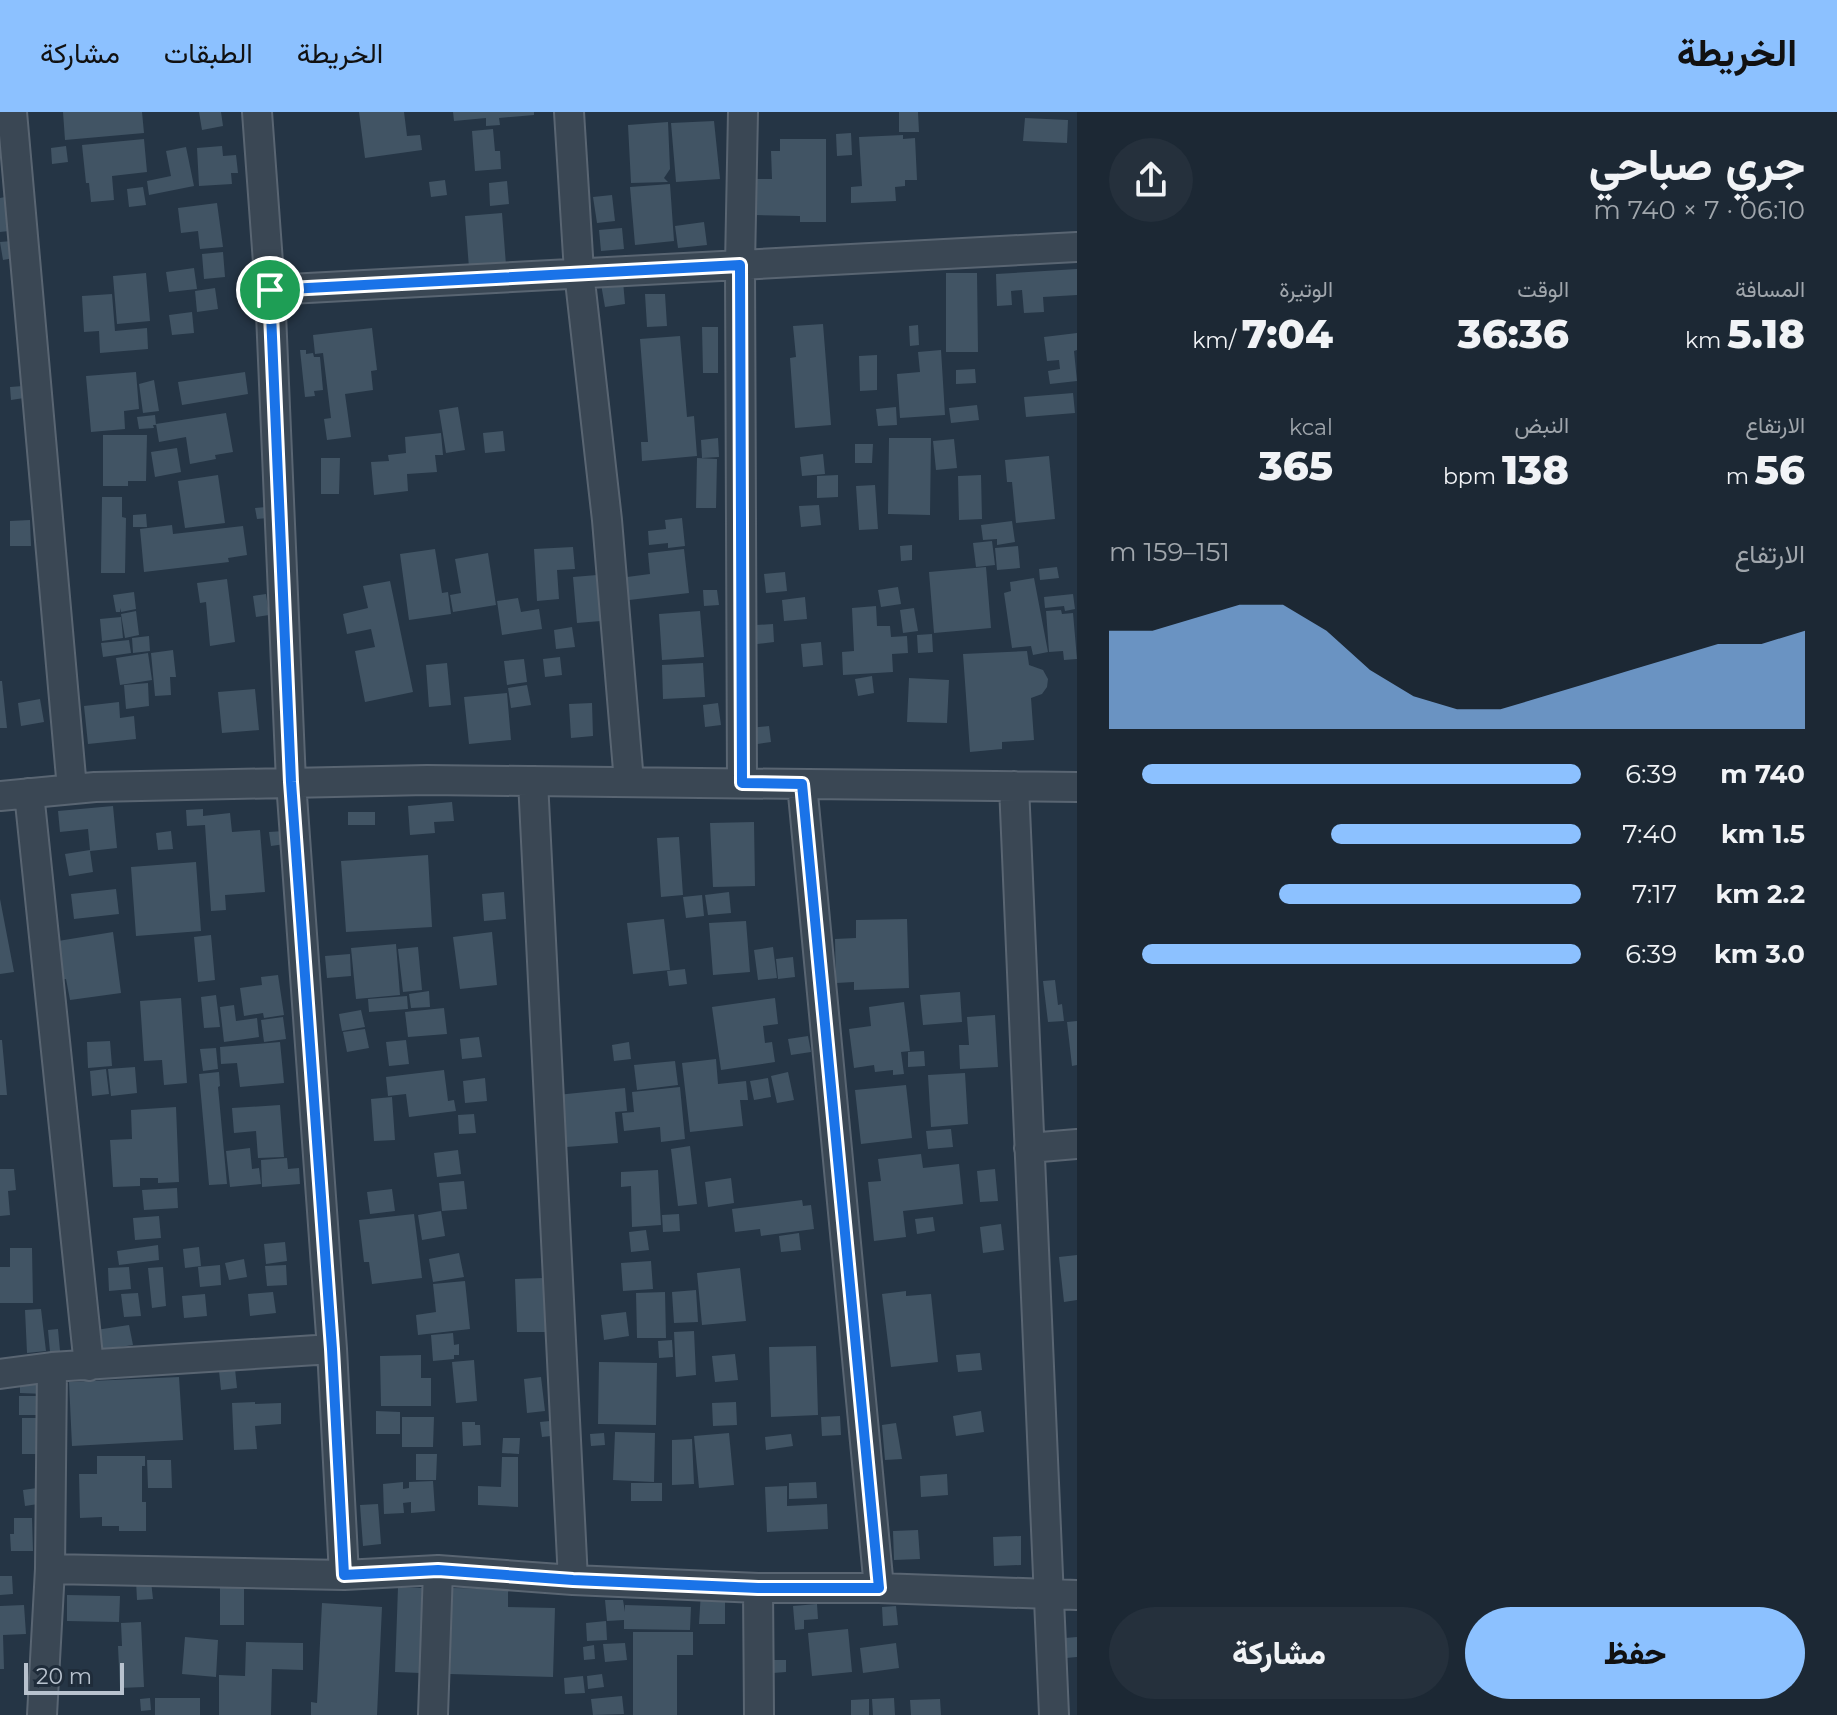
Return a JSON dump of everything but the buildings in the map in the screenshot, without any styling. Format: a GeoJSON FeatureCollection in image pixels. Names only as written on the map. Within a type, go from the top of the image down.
{"type":"FeatureCollection","features":[{"type":"Feature","properties":{"kind":"street"},"geometry":{"type":"LineString","coordinates":[[12,112],[72,789]]}},
{"type":"Feature","properties":{"kind":"street"},"geometry":{"type":"LineString","coordinates":[[257,112],[270,290],[291,782],[332,1349],[344,1575]]}},
{"type":"Feature","properties":{"kind":"street"},"geometry":{"type":"LineString","coordinates":[[569,112],[579,272],[607,520],[629,782]]}},
{"type":"Feature","properties":{"kind":"street"},"geometry":{"type":"LineString","coordinates":[[742,783],[740,265],[743,112]]}},
{"type":"Feature","properties":{"kind":"street"},"geometry":{"type":"LineString","coordinates":[[270,290],[1077,247]]}},
{"type":"Feature","properties":{"kind":"street"},"geometry":{"type":"LineString","coordinates":[[533,781],[573,1580]]}},
{"type":"Feature","properties":{"kind":"street"},"geometry":{"type":"LineString","coordinates":[[0,796],[72,789],[291,782],[533,781],[1077,787]]}},
{"type":"Feature","properties":{"kind":"street"},"geometry":{"type":"LineString","coordinates":[[802,784],[879,1588]]}},
{"type":"Feature","properties":{"kind":"street"},"geometry":{"type":"LineString","coordinates":[[1014,786],[1029,1148],[1064,1595],[1054,1715]]}},
{"type":"Feature","properties":{"kind":"street"},"geometry":{"type":"LineString","coordinates":[[29,793],[89,1366]]}},
{"type":"Feature","properties":{"kind":"street"},"geometry":{"type":"LineString","coordinates":[[1029,1148],[1077,1144]]}},
{"type":"Feature","properties":{"kind":"street"},"geometry":{"type":"LineString","coordinates":[[0,1374],[52,1367],[332,1349]]}},
{"type":"Feature","properties":{"kind":"street"},"geometry":{"type":"LineString","coordinates":[[42,1715],[50,1569],[52,1367]]}},
{"type":"Feature","properties":{"kind":"street"},"geometry":{"type":"LineString","coordinates":[[50,1569],[344,1575],[438,1570],[573,1580],[758,1588],[879,1588],[1064,1595]]}},
{"type":"Feature","properties":{"kind":"street"},"geometry":{"type":"LineString","coordinates":[[433,1715],[438,1570]]}},
{"type":"Feature","properties":{"kind":"street"},"geometry":{"type":"LineString","coordinates":[[758,1588],[759,1715]]}},
{"type":"Feature","properties":{"kind":"route"},"geometry":{"type":"LineString","coordinates":[[740,265],[742,783],[802,784],[879,1588],[758,1588],[573,1580],[438,1570],[344,1575],[332,1349],[291,782],[270,290],[740,265]]}}]}
